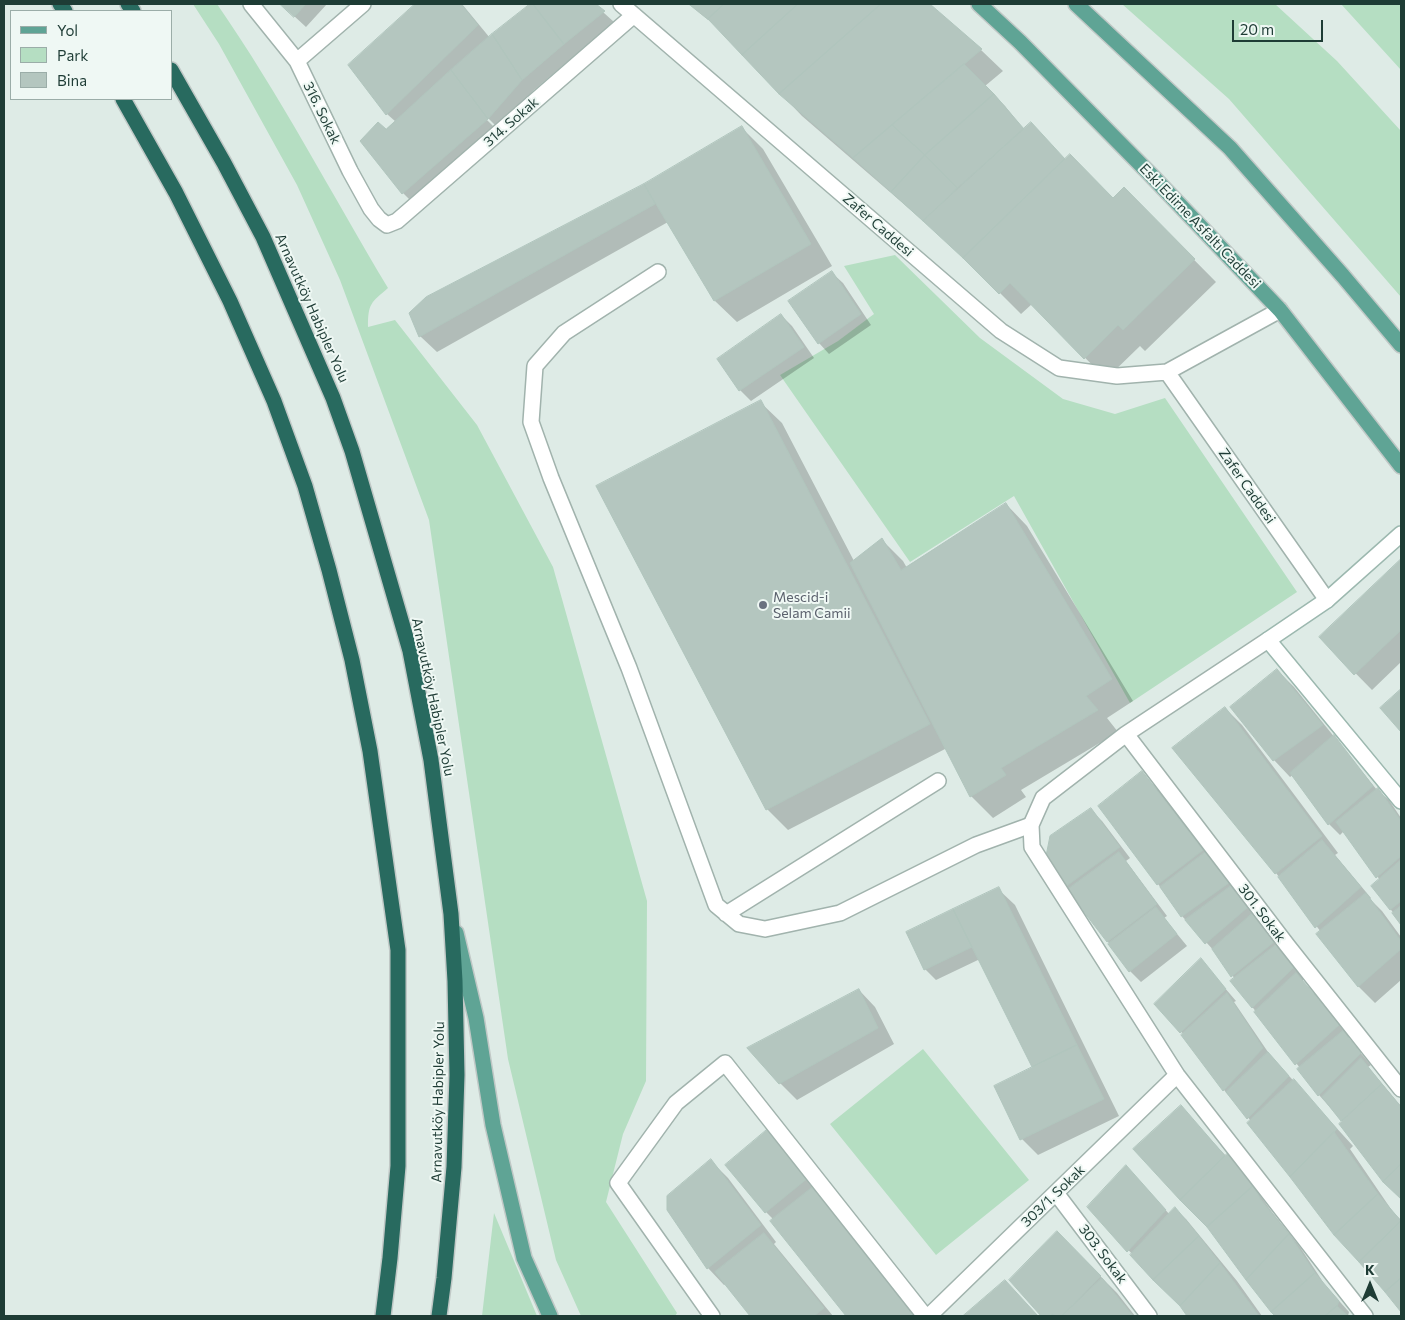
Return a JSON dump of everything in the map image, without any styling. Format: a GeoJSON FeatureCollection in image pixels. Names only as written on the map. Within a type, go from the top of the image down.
{"type":"FeatureCollection","features":[{"type":"Feature","properties":{"kind":"highway","name":"Arnavutköy Habipler Yolu"},"geometry":{"type":"LineString","coordinates":[[172,72],[263,237],[333,398],[352,451],[410,651],[431,760],[451,914],[455,981],[457,1076],[454,1158],[439,1316]]}},
{"type":"Feature","properties":{"kind":"highway"},"geometry":{"type":"LineString","coordinates":[[125,100],[176,192],[206,251],[274,401],[305,486],[352,660],[370,751],[398,950],[398,1166],[383,1316]]}},
{"type":"Feature","properties":{"kind":"main road","name":"Eski Edirne Asfaltı Caddesi"},"geometry":{"type":"LineString","coordinates":[[979,4],[1020,42],[1151,175],[1280,310],[1401,466]]}},
{"type":"Feature","properties":{"kind":"main road"},"geometry":{"type":"LineString","coordinates":[[1076,4],[1230,148],[1401,345]]}},
{"type":"Feature","properties":{"kind":"main road"},"geometry":{"type":"LineString","coordinates":[[451,914],[476,1018],[493,1125],[524,1258],[550,1316]]}},
{"type":"Feature","properties":{"kind":"street","name":"316. Sokak"},"geometry":{"type":"LineString","coordinates":[[251,4],[296,61],[367,201],[379,220],[387,225]]}},
{"type":"Feature","properties":{"kind":"street"},"geometry":{"type":"LineString","coordinates":[[296,61],[363,4]]}},
{"type":"Feature","properties":{"kind":"street","name":"Zafer Caddesi"},"geometry":{"type":"LineString","coordinates":[[621,4],[1001,331],[1059,368],[1117,376],[1167,372],[1280,310]]}},
{"type":"Feature","properties":{"kind":"street","name":"314. Sokak"},"geometry":{"type":"LineString","coordinates":[[387,225],[398,220],[634,15]]}},
{"type":"Feature","properties":{"kind":"street"},"geometry":{"type":"LineString","coordinates":[[658,272],[564,333],[535,366],[531,422],[629,668],[716,905],[739,924],[765,929],[840,912],[976,845],[1031,825]]}},
{"type":"Feature","properties":{"kind":"street","name":"Zafer Caddesi"},"geometry":{"type":"LineString","coordinates":[[1167,372],[1327,600]]}},
{"type":"Feature","properties":{"kind":"street"},"geometry":{"type":"LineString","coordinates":[[1365,1316],[1177,1076],[1032,847],[1031,825],[1043,798],[1126,734],[1327,600],[1401,534]]}},
{"type":"Feature","properties":{"kind":"street"},"geometry":{"type":"LineString","coordinates":[[1268,640],[1401,801]]}},
{"type":"Feature","properties":{"kind":"street","name":"301. Sokak"},"geometry":{"type":"LineString","coordinates":[[1126,734],[1287,945],[1401,1089]]}},
{"type":"Feature","properties":{"kind":"street"},"geometry":{"type":"LineString","coordinates":[[726,914],[938,781]]}},
{"type":"Feature","properties":{"kind":"street"},"geometry":{"type":"LineString","coordinates":[[708,1315],[618,1183],[676,1103],[725,1063],[927,1316]]}},
{"type":"Feature","properties":{"kind":"street","name":"303/1. Sokak"},"geometry":{"type":"LineString","coordinates":[[927,1316],[1177,1076]]}},
{"type":"Feature","properties":{"kind":"street","name":"303. Sokak"},"geometry":{"type":"LineString","coordinates":[[1056,1192],[1149,1316]]}},
{"type":"Feature","properties":{"kind":"green space"},"geometry":{"type":"Polygon","coordinates":[[[193,4],[217,4],[284,109],[388,288],[372,304],[368,327],[395,320],[477,425],[553,567],[647,901],[646,1081],[623,1134],[606,1202],[677,1313],[675,1316],[581,1316],[556,1260],[508,1059],[429,520],[340,280],[297,185],[219,44],[193,4]]]}},
{"type":"Feature","properties":{"kind":"green space"},"geometry":{"type":"Polygon","coordinates":[[[1122,4],[1275,4],[1337,61],[1401,131],[1401,297],[1229,99],[1122,4]]]}},
{"type":"Feature","properties":{"kind":"green space"},"geometry":{"type":"Polygon","coordinates":[[[1341,4],[1401,4],[1401,70],[1341,4]]]}},
{"type":"Feature","properties":{"kind":"green space"},"geometry":{"type":"Polygon","coordinates":[[[895,255],[980,338],[1063,399],[1115,414],[1165,398],[1297,592],[1130,703],[1014,496],[910,562],[780,375],[838,341],[874,314],[844,266],[895,255]]]}},
{"type":"Feature","properties":{"kind":"green space"},"geometry":{"type":"Polygon","coordinates":[[[923,1049],[1029,1180],[936,1255],[830,1124],[923,1049]]]}},
{"type":"Feature","properties":{"kind":"green space"},"geometry":{"type":"Polygon","coordinates":[[[494,1213],[537,1316],[482,1316],[494,1213]]]}},
{"type":"Feature","properties":{"kind":"building"},"geometry":{"type":"Polygon","coordinates":[[[280,4],[306,4],[294,17],[280,4]]]}},
{"type":"Feature","properties":{"kind":"building"},"geometry":{"type":"Polygon","coordinates":[[[415,4],[461,4],[478,25],[386,115],[348,65],[415,4]]]}},
{"type":"Feature","properties":{"kind":"building"},"geometry":{"type":"Polygon","coordinates":[[[530,4],[533,4],[564,44],[522,80],[492,34],[530,4]]]}},
{"type":"Feature","properties":{"kind":"building"},"geometry":{"type":"Polygon","coordinates":[[[533,4],[596,4],[605,11],[564,44],[533,4]]]}},
{"type":"Feature","properties":{"kind":"building"},"geometry":{"type":"Polygon","coordinates":[[[689,4],[724,4],[708,19],[689,4]]]}},
{"type":"Feature","properties":{"kind":"building"},"geometry":{"type":"Polygon","coordinates":[[[724,4],[798,4],[742,55],[708,19],[724,4]]]}},
{"type":"Feature","properties":{"kind":"building"},"geometry":{"type":"Polygon","coordinates":[[[798,4],[881,4],[779,94],[742,55],[798,4]]]}},
{"type":"Feature","properties":{"kind":"building"},"geometry":{"type":"Polygon","coordinates":[[[881,4],[930,4],[982,49],[853,158],[779,94],[881,4]]]}},
{"type":"Feature","properties":{"kind":"building"},"geometry":{"type":"Polygon","coordinates":[[[492,34],[522,80],[488,119],[451,70],[492,34]]]}},
{"type":"Feature","properties":{"kind":"building"},"geometry":{"type":"Polygon","coordinates":[[[964,64],[994,94],[925,155],[892,125],[964,64]]]}},
{"type":"Feature","properties":{"kind":"building"},"geometry":{"type":"Polygon","coordinates":[[[451,70],[488,119],[402,194],[360,141],[378,122],[386,129],[451,70]]]}},
{"type":"Feature","properties":{"kind":"building"},"geometry":{"type":"Polygon","coordinates":[[[994,94],[1024,129],[957,188],[925,155],[994,94]]]}},
{"type":"Feature","properties":{"kind":"building"},"geometry":{"type":"Polygon","coordinates":[[[1031,122],[1065,159],[963,258],[923,221],[1031,122]]]}},
{"type":"Feature","properties":{"kind":"building"},"geometry":{"type":"Polygon","coordinates":[[[892,125],[925,155],[891,192],[853,158],[892,125]]]}},
{"type":"Feature","properties":{"kind":"building"},"geometry":{"type":"Polygon","coordinates":[[[742,126],[811,244],[714,301],[644,184],[742,126]]]}},
{"type":"Feature","properties":{"kind":"building"},"geometry":{"type":"Polygon","coordinates":[[[1070,154],[1113,198],[1124,187],[1195,259],[1123,330],[1118,325],[1084,359],[1010,283],[999,294],[963,258],[1070,154]]]}},
{"type":"Feature","properties":{"kind":"building"},"geometry":{"type":"Polygon","coordinates":[[[925,155],[957,188],[923,221],[891,192],[925,155]]]}},
{"type":"Feature","properties":{"kind":"building"},"geometry":{"type":"Polygon","coordinates":[[[644,184],[655,204],[419,337],[409,313],[426,297],[644,184]]]}},
{"type":"Feature","properties":{"kind":"building"},"geometry":{"type":"Polygon","coordinates":[[[832,271],[861,314],[818,344],[788,301],[832,271]]]}},
{"type":"Feature","properties":{"kind":"building"},"geometry":{"type":"Polygon","coordinates":[[[781,314],[804,347],[739,391],[717,359],[781,314]]]}},
{"type":"Feature","properties":{"kind":"building","name":"Mescid-i Selam Camii"},"geometry":{"type":"Polygon","coordinates":[[[761,400],[930,724],[766,810],[596,486],[761,400]]]}},
{"type":"Feature","properties":{"kind":"building"},"geometry":{"type":"Polygon","coordinates":[[[1006,503],[1112,679],[1086,696],[1098,710],[1001,768],[1006,775],[970,797],[850,563],[882,538],[901,570],[1006,503]]]}},
{"type":"Feature","properties":{"kind":"building"},"geometry":{"type":"Polygon","coordinates":[[[1401,559],[1401,630],[1354,675],[1319,637],[1401,559]]]}},
{"type":"Feature","properties":{"kind":"building"},"geometry":{"type":"Polygon","coordinates":[[[1277,669],[1323,725],[1273,761],[1230,707],[1277,669]]]}},
{"type":"Feature","properties":{"kind":"building"},"geometry":{"type":"Polygon","coordinates":[[[1401,689],[1401,732],[1380,708],[1401,689]]]}},
{"type":"Feature","properties":{"kind":"building"},"geometry":{"type":"Polygon","coordinates":[[[1225,707],[1322,836],[1275,874],[1172,748],[1225,707]]]}},
{"type":"Feature","properties":{"kind":"building"},"geometry":{"type":"Polygon","coordinates":[[[1334,735],[1373,786],[1328,825],[1290,773],[1334,735]]]}},
{"type":"Feature","properties":{"kind":"building"},"geometry":{"type":"Polygon","coordinates":[[[1142,771],[1203,850],[1157,885],[1098,806],[1142,771]]]}},
{"type":"Feature","properties":{"kind":"building"},"geometry":{"type":"Polygon","coordinates":[[[1378,788],[1401,821],[1401,856],[1376,878],[1336,822],[1378,788]]]}},
{"type":"Feature","properties":{"kind":"building"},"geometry":{"type":"Polygon","coordinates":[[[1091,808],[1120,847],[1065,887],[1045,861],[1050,836],[1091,808]]]}},
{"type":"Feature","properties":{"kind":"building"},"geometry":{"type":"Polygon","coordinates":[[[1322,840],[1361,887],[1315,928],[1278,877],[1322,840]]]}},
{"type":"Feature","properties":{"kind":"building"},"geometry":{"type":"Polygon","coordinates":[[[1207,851],[1230,882],[1181,917],[1160,887],[1207,851]]]}},
{"type":"Feature","properties":{"kind":"building"},"geometry":{"type":"Polygon","coordinates":[[[1119,852],[1157,904],[1107,942],[1067,890],[1119,852]]]}},
{"type":"Feature","properties":{"kind":"building"},"geometry":{"type":"Polygon","coordinates":[[[1401,860],[1401,901],[1390,910],[1371,886],[1401,860]]]}},
{"type":"Feature","properties":{"kind":"building"},"geometry":{"type":"Polygon","coordinates":[[[1231,886],[1248,907],[1205,944],[1185,920],[1231,886]]]}},
{"type":"Feature","properties":{"kind":"building"},"geometry":{"type":"Polygon","coordinates":[[[999,887],[1077,1045],[1032,1067],[953,909],[999,887]]]}},
{"type":"Feature","properties":{"kind":"building"},"geometry":{"type":"Polygon","coordinates":[[[1366,893],[1401,941],[1401,949],[1358,987],[1316,934],[1366,893]]]}},
{"type":"Feature","properties":{"kind":"building"},"geometry":{"type":"Polygon","coordinates":[[[1401,906],[1401,925],[1392,913],[1401,906]]]}},
{"type":"Feature","properties":{"kind":"building"},"geometry":{"type":"Polygon","coordinates":[[[1156,907],[1177,934],[1129,972],[1108,944],[1156,907]]]}},
{"type":"Feature","properties":{"kind":"building"},"geometry":{"type":"Polygon","coordinates":[[[953,909],[972,947],[924,970],[906,932],[953,909]]]}},
{"type":"Feature","properties":{"kind":"building"},"geometry":{"type":"Polygon","coordinates":[[[1253,913],[1275,941],[1231,977],[1212,949],[1253,913]]]}},
{"type":"Feature","properties":{"kind":"building"},"geometry":{"type":"Polygon","coordinates":[[[1277,944],[1294,967],[1252,1008],[1230,981],[1277,944]]]}},
{"type":"Feature","properties":{"kind":"building"},"geometry":{"type":"Polygon","coordinates":[[[1201,958],[1226,989],[1180,1033],[1154,1004],[1201,958]]]}},
{"type":"Feature","properties":{"kind":"building"},"geometry":{"type":"Polygon","coordinates":[[[1296,973],[1340,1024],[1295,1065],[1254,1012],[1296,973]]]}},
{"type":"Feature","properties":{"kind":"building"},"geometry":{"type":"Polygon","coordinates":[[[859,989],[878,1028],[779,1084],[747,1048],[859,989]]]}},
{"type":"Feature","properties":{"kind":"building"},"geometry":{"type":"Polygon","coordinates":[[[1227,993],[1263,1048],[1223,1091],[1181,1035],[1227,993]]]}},
{"type":"Feature","properties":{"kind":"building"},"geometry":{"type":"Polygon","coordinates":[[[1343,1031],[1361,1053],[1318,1096],[1297,1069],[1343,1031]]]}},
{"type":"Feature","properties":{"kind":"building"},"geometry":{"type":"Polygon","coordinates":[[[1077,1045],[1104,1099],[1020,1140],[994,1086],[1077,1045]]]}},
{"type":"Feature","properties":{"kind":"building"},"geometry":{"type":"Polygon","coordinates":[[[1268,1052],[1289,1076],[1247,1119],[1226,1092],[1268,1052]]]}},
{"type":"Feature","properties":{"kind":"building"},"geometry":{"type":"Polygon","coordinates":[[[1361,1058],[1382,1084],[1341,1121],[1322,1097],[1361,1058]]]}},
{"type":"Feature","properties":{"kind":"building"},"geometry":{"type":"Polygon","coordinates":[[[1294,1079],[1337,1129],[1290,1177],[1247,1123],[1294,1079]]]}},
{"type":"Feature","properties":{"kind":"building"},"geometry":{"type":"Polygon","coordinates":[[[1382,1084],[1401,1107],[1401,1164],[1383,1182],[1339,1124],[1382,1084]]]}},
{"type":"Feature","properties":{"kind":"building"},"geometry":{"type":"Polygon","coordinates":[[[1181,1105],[1225,1156],[1180,1200],[1133,1149],[1181,1105]]]}},
{"type":"Feature","properties":{"kind":"building"},"geometry":{"type":"Polygon","coordinates":[[[769,1128],[809,1177],[765,1213],[725,1165],[769,1128]]]}},
{"type":"Feature","properties":{"kind":"building"},"geometry":{"type":"Polygon","coordinates":[[[1334,1132],[1378,1194],[1334,1235],[1290,1177],[1334,1132]]]}},
{"type":"Feature","properties":{"kind":"building"},"geometry":{"type":"Polygon","coordinates":[[[1228,1153],[1253,1186],[1207,1227],[1180,1200],[1228,1153]]]}},
{"type":"Feature","properties":{"kind":"building"},"geometry":{"type":"Polygon","coordinates":[[[711,1159],[761,1225],[707,1269],[667,1210],[667,1196],[711,1159]]]}},
{"type":"Feature","properties":{"kind":"building"},"geometry":{"type":"Polygon","coordinates":[[[1401,1164],[1401,1199],[1383,1182],[1401,1164]]]}},
{"type":"Feature","properties":{"kind":"building"},"geometry":{"type":"Polygon","coordinates":[[[1126,1165],[1166,1210],[1127,1252],[1087,1207],[1126,1165]]]}},
{"type":"Feature","properties":{"kind":"building"},"geometry":{"type":"Polygon","coordinates":[[[1253,1186],[1261,1200],[1289,1234],[1246,1280],[1207,1227],[1253,1186]]]}},
{"type":"Feature","properties":{"kind":"building"},"geometry":{"type":"Polygon","coordinates":[[[813,1187],[915,1316],[846,1316],[770,1221],[813,1187]]]}},
{"type":"Feature","properties":{"kind":"building"},"geometry":{"type":"Polygon","coordinates":[[[1378,1194],[1401,1221],[1359,1262],[1334,1235],[1378,1194]]]}},
{"type":"Feature","properties":{"kind":"building"},"geometry":{"type":"Polygon","coordinates":[[[1175,1207],[1199,1236],[1153,1280],[1130,1255],[1175,1207]]]}},
{"type":"Feature","properties":{"kind":"building"},"geometry":{"type":"Polygon","coordinates":[[[1401,1221],[1401,1278],[1385,1292],[1359,1262],[1401,1221]]]}},
{"type":"Feature","properties":{"kind":"building"},"geometry":{"type":"Polygon","coordinates":[[[1057,1231],[1101,1276],[1062,1316],[1052,1314],[1050,1316],[1041,1316],[1009,1280],[1057,1231]]]}},
{"type":"Feature","properties":{"kind":"building"},"geometry":{"type":"Polygon","coordinates":[[[764,1233],[824,1308],[814,1316],[750,1316],[715,1272],[764,1233]]]}},
{"type":"Feature","properties":{"kind":"building"},"geometry":{"type":"Polygon","coordinates":[[[1289,1234],[1315,1273],[1271,1312],[1246,1280],[1289,1234]]]}},
{"type":"Feature","properties":{"kind":"building"},"geometry":{"type":"Polygon","coordinates":[[[1199,1236],[1220,1263],[1180,1306],[1153,1280],[1199,1236]]]}},
{"type":"Feature","properties":{"kind":"building"},"geometry":{"type":"Polygon","coordinates":[[[1220,1263],[1259,1316],[1187,1316],[1180,1306],[1220,1263]]]}},
{"type":"Feature","properties":{"kind":"building"},"geometry":{"type":"Polygon","coordinates":[[[1315,1273],[1339,1301],[1337,1306],[1325,1316],[1275,1316],[1271,1312],[1315,1273]]]}},
{"type":"Feature","properties":{"kind":"building"},"geometry":{"type":"Polygon","coordinates":[[[1102,1278],[1133,1316],[1062,1316],[1102,1278]]]}},
{"type":"Feature","properties":{"kind":"building"},"geometry":{"type":"Polygon","coordinates":[[[1401,1278],[1401,1312],[1385,1292],[1401,1278]]]}},
{"type":"Feature","properties":{"kind":"building"},"geometry":{"type":"Polygon","coordinates":[[[1005,1280],[1038,1316],[963,1316],[1005,1280]]]}},
{"type":"Feature","properties":{"kind":"building"},"geometry":{"type":"Polygon","coordinates":[[[1337,1306],[1348,1316],[1325,1316],[1337,1306]]]}},
{"type":"Feature","properties":{"kind":"place","name":"Mescid-i Selam Camii"},"geometry":{"type":"Point","coordinates":[763,605]}}]}
